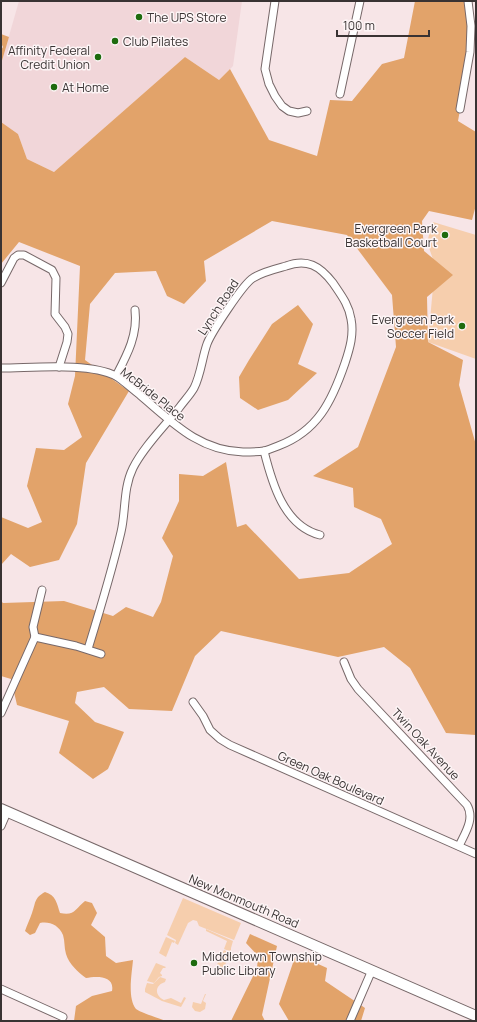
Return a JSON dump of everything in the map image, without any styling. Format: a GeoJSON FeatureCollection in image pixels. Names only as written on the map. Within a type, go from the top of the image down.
{"type":"FeatureCollection","features":[{"type":"Feature","properties":{"kind":"main road","name":"New Monmouth Road"},"geometry":{"type":"LineString","coordinates":[[4,810],[476,1016]]}},
{"type":"Feature","properties":{"kind":"street"},"geometry":{"type":"LineString","coordinates":[[275,1],[265,69],[269,84],[282,106],[289,111],[298,113],[307,111]]}},
{"type":"Feature","properties":{"kind":"street"},"geometry":{"type":"LineString","coordinates":[[340,94],[360,1]]}},
{"type":"Feature","properties":{"kind":"street"},"geometry":{"type":"LineString","coordinates":[[460,109],[473,52],[468,1]]}},
{"type":"Feature","properties":{"kind":"street"},"geometry":{"type":"LineString","coordinates":[[1,284],[14,258],[18,254],[24,255],[52,270],[56,278],[55,314],[65,327],[68,334],[59,367]]}},
{"type":"Feature","properties":{"kind":"street","name":"Lynch Road"},"geometry":{"type":"LineString","coordinates":[[88,649],[121,531],[126,490],[130,475],[140,456],[195,387],[209,339],[248,282],[260,274],[292,264],[311,264],[322,270],[327,275],[346,302],[352,321],[350,346],[334,394],[324,412],[303,433],[291,440],[264,451]]}},
{"type":"Feature","properties":{"kind":"street"},"geometry":{"type":"LineString","coordinates":[[116,376],[131,344],[136,326],[135,310]]}},
{"type":"Feature","properties":{"kind":"street","name":"McBride Place"},"geometry":{"type":"LineString","coordinates":[[1,368],[59,367],[93,369],[116,376],[190,436],[212,447],[233,451],[264,451]]}},
{"type":"Feature","properties":{"kind":"street"},"geometry":{"type":"LineString","coordinates":[[264,451],[274,485],[286,509],[301,526],[308,531],[320,535]]}},
{"type":"Feature","properties":{"kind":"street"},"geometry":{"type":"LineString","coordinates":[[1,713],[34,637],[33,627],[42,590]]}},
{"type":"Feature","properties":{"kind":"street"},"geometry":{"type":"LineString","coordinates":[[34,637],[88,649],[101,654]]}},
{"type":"Feature","properties":{"kind":"street","name":"Twin Oak Avenue"},"geometry":{"type":"LineString","coordinates":[[344,662],[351,679],[358,688],[467,805],[471,819],[467,831],[459,846]]}},
{"type":"Feature","properties":{"kind":"street","name":"Green Oak Boulevard"},"geometry":{"type":"LineString","coordinates":[[193,702],[203,716],[210,730],[230,745],[476,854]]}},
{"type":"Feature","properties":{"kind":"street"},"geometry":{"type":"LineString","coordinates":[[1,826],[4,810]]}},
{"type":"Feature","properties":{"kind":"street"},"geometry":{"type":"LineString","coordinates":[[350,1021],[372,970]]}},
{"type":"Feature","properties":{"kind":"street"},"geometry":{"type":"LineString","coordinates":[[1,989],[63,1018]]}},
{"type":"Feature","properties":{"kind":"shaded area"},"geometry":{"type":"Polygon","coordinates":[[[19,1],[242,1],[233,66],[219,80],[185,57],[54,172],[27,159],[18,134],[1,122],[1,64],[19,1]]]}},
{"type":"Feature","properties":{"kind":"shaded area"},"geometry":{"type":"Polygon","coordinates":[[[415,1],[472,1],[471,47],[458,121],[476,132],[476,205],[472,220],[429,211],[422,221],[424,251],[453,275],[427,297],[428,342],[463,360],[459,385],[476,445],[476,735],[446,733],[410,668],[384,647],[338,657],[221,631],[195,656],[172,711],[129,709],[104,687],[77,692],[75,703],[95,722],[124,732],[108,769],[93,779],[59,753],[69,721],[17,705],[11,679],[1,676],[1,601],[3,603],[64,601],[113,616],[126,607],[153,617],[161,602],[173,556],[162,538],[179,501],[179,474],[203,476],[226,462],[237,527],[246,524],[299,579],[349,573],[392,544],[381,519],[354,507],[353,488],[313,476],[358,447],[396,347],[392,295],[347,235],[272,221],[204,261],[206,281],[184,304],[167,296],[156,271],[115,273],[90,304],[85,360],[129,391],[86,463],[77,524],[59,560],[30,567],[11,554],[1,565],[1,517],[28,528],[42,522],[27,486],[36,448],[64,450],[82,437],[68,404],[75,376],[80,266],[19,242],[1,264],[1,122],[18,134],[27,159],[54,172],[185,57],[219,80],[230,69],[269,140],[317,156],[330,100],[352,101],[382,64],[404,58],[415,1]]]}},
{"type":"Feature","properties":{"kind":"shaded area"},"geometry":{"type":"Polygon","coordinates":[[[1,34],[9,37],[1,64],[1,50],[3,47],[1,43],[1,34]]]}},
{"type":"Feature","properties":{"kind":"shaded area"},"geometry":{"type":"Polygon","coordinates":[[[433,222],[476,235],[476,359],[428,342],[435,265],[427,242],[433,222]]]}},
{"type":"Feature","properties":{"kind":"shaded area"},"geometry":{"type":"Polygon","coordinates":[[[298,305],[313,324],[298,364],[317,373],[288,400],[258,410],[240,398],[239,377],[272,324],[298,305]]]}},
{"type":"Feature","properties":{"kind":"shaded area"},"geometry":{"type":"Polygon","coordinates":[[[45,892],[52,895],[57,903],[60,913],[72,913],[85,901],[92,903],[97,913],[91,925],[105,937],[106,956],[116,963],[133,960],[131,992],[133,1004],[136,1009],[166,1021],[74,1021],[76,1006],[92,996],[112,991],[112,986],[108,979],[99,977],[86,978],[74,968],[66,954],[63,935],[53,924],[40,923],[35,933],[30,935],[25,931],[36,901],[39,896],[45,892]]]}},
{"type":"Feature","properties":{"kind":"shaded area"},"geometry":{"type":"Polygon","coordinates":[[[183,898],[241,923],[234,940],[199,926],[197,921],[193,920],[188,923],[178,945],[175,943],[176,940],[167,935],[183,898]]]}},
{"type":"Feature","properties":{"kind":"shaded area"},"geometry":{"type":"Polygon","coordinates":[[[206,929],[233,941],[231,952],[224,949],[227,941],[206,931],[206,929]]]}},
{"type":"Feature","properties":{"kind":"shaded area"},"geometry":{"type":"Polygon","coordinates":[[[250,934],[277,946],[262,1015],[265,1021],[231,1021],[257,968],[258,956],[246,943],[250,934]]]}},
{"type":"Feature","properties":{"kind":"shaded area"},"geometry":{"type":"Polygon","coordinates":[[[166,937],[175,941],[174,943],[172,942],[166,957],[159,953],[166,937]]]}},
{"type":"Feature","properties":{"kind":"shaded area"},"geometry":{"type":"Polygon","coordinates":[[[224,950],[230,953],[223,970],[220,973],[214,971],[224,950]]]}},
{"type":"Feature","properties":{"kind":"shaded area"},"geometry":{"type":"Polygon","coordinates":[[[296,954],[327,968],[325,981],[365,1008],[361,1021],[289,1021],[279,1004],[296,954]]]}},
{"type":"Feature","properties":{"kind":"shaded area"},"geometry":{"type":"Polygon","coordinates":[[[156,963],[166,967],[163,968],[160,973],[162,976],[159,977],[154,983],[147,981],[156,963]]]}},
{"type":"Feature","properties":{"kind":"shaded area"},"geometry":{"type":"Polygon","coordinates":[[[160,977],[166,979],[165,982],[159,985],[157,993],[159,996],[164,1000],[171,998],[181,1003],[184,997],[186,998],[181,1007],[162,1001],[145,992],[147,983],[153,984],[160,977]]]}},
{"type":"Feature","properties":{"kind":"shaded area"},"geometry":{"type":"Polygon","coordinates":[[[205,994],[203,1001],[206,1003],[205,1009],[200,1012],[195,1011],[192,1007],[193,1002],[201,1004],[205,994]]]}},
{"type":"Feature","properties":{"kind":"place","name":"The UPS Store"},"geometry":{"type":"Point","coordinates":[139,17]}},
{"type":"Feature","properties":{"kind":"place","name":"Club Pilates"},"geometry":{"type":"Point","coordinates":[115,41]}},
{"type":"Feature","properties":{"kind":"place","name":"Affinity Federal Credit Union"},"geometry":{"type":"Point","coordinates":[98,57]}},
{"type":"Feature","properties":{"kind":"place","name":"At Home"},"geometry":{"type":"Point","coordinates":[54,87]}},
{"type":"Feature","properties":{"kind":"place","name":"Evergreen Park Basketball Court"},"geometry":{"type":"Point","coordinates":[445,235]}},
{"type":"Feature","properties":{"kind":"place","name":"Evergreen Park Soccer Field"},"geometry":{"type":"Point","coordinates":[462,326]}},
{"type":"Feature","properties":{"kind":"place","name":"Middletown Township Public Library"},"geometry":{"type":"Point","coordinates":[194,963]}}]}
